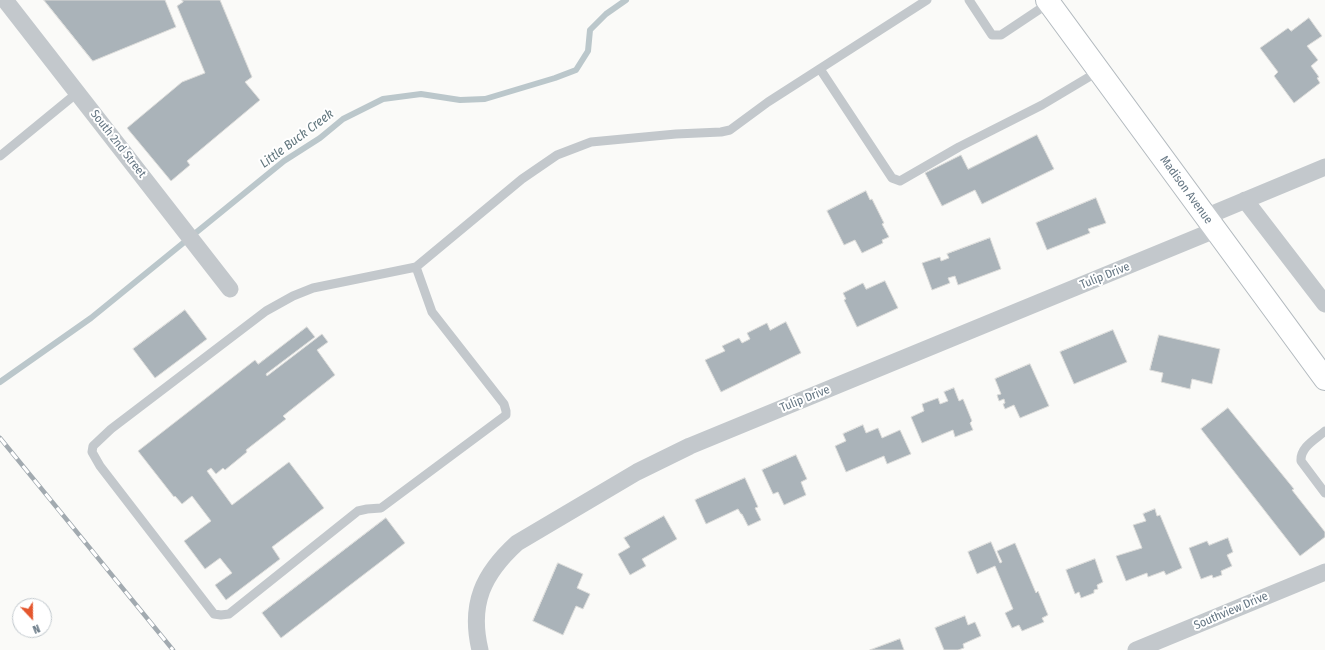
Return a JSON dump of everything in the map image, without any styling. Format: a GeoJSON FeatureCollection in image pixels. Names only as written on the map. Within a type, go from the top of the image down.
{"type":"FeatureCollection","features":[{"type":"Feature","properties":{"kind":"main road","name":"Madison Avenue"},"geometry":{"type":"LineString","coordinates":[[1048,2],[1325,379]]}},
{"type":"Feature","properties":{"kind":"street","name":"South 2nd Street"},"geometry":{"type":"LineString","coordinates":[[5,0],[230,289]]}},
{"type":"Feature","properties":{"kind":"street","name":"Tulip Drive"},"geometry":{"type":"LineString","coordinates":[[480,650],[477,619],[479,601],[488,576],[504,555],[518,543],[637,472],[690,446],[1210,224],[1245,200],[1325,167]]}},
{"type":"Feature","properties":{"kind":"street"},"geometry":{"type":"LineString","coordinates":[[1245,200],[1325,304]]}},
{"type":"Feature","properties":{"kind":"street","name":"Southview Drive"},"geometry":{"type":"LineString","coordinates":[[1136,650],[1325,572]]}},
{"type":"Feature","properties":{"kind":"lane"},"geometry":{"type":"LineString","coordinates":[[416,267],[432,312],[504,404],[506,415],[381,508],[358,511],[229,614],[221,616],[214,614],[100,466],[92,452],[93,446],[111,430],[273,307],[313,288],[416,267],[522,179],[557,155],[591,142],[676,134],[721,132],[730,130],[768,102],[927,0]]}},
{"type":"Feature","properties":{"kind":"lane"},"geometry":{"type":"LineString","coordinates":[[969,0],[992,35],[996,36],[1001,35],[1048,2]]}},
{"type":"Feature","properties":{"kind":"lane"},"geometry":{"type":"LineString","coordinates":[[820,69],[892,178],[900,181],[959,147],[1042,105],[1099,71]]}},
{"type":"Feature","properties":{"kind":"lane"},"geometry":{"type":"LineString","coordinates":[[0,156],[77,93]]}},
{"type":"Feature","properties":{"kind":"lane"},"geometry":{"type":"LineString","coordinates":[[1325,431],[1304,449],[1300,455],[1301,461],[1325,493]]}},
{"type":"Feature","properties":{"kind":"building"},"geometry":{"type":"Polygon","coordinates":[[[44,0],[165,0],[176,27],[93,61],[44,0]]]}},
{"type":"Feature","properties":{"kind":"building"},"geometry":{"type":"Polygon","coordinates":[[[182,0],[220,0],[252,77],[245,82],[260,100],[187,161],[190,165],[171,181],[127,128],[182,82],[205,73],[177,6],[183,2],[182,0]]]}},
{"type":"Feature","properties":{"kind":"building"},"geometry":{"type":"Polygon","coordinates":[[[1309,18],[1322,36],[1307,46],[1318,60],[1311,66],[1319,77],[1317,78],[1320,83],[1294,103],[1274,76],[1278,72],[1260,48],[1288,28],[1291,31],[1309,18]]]}},
{"type":"Feature","properties":{"kind":"building"},"geometry":{"type":"Polygon","coordinates":[[[1037,135],[1054,169],[982,204],[975,190],[942,206],[925,173],[961,155],[968,169],[1037,135]]]}},
{"type":"Feature","properties":{"kind":"building"},"geometry":{"type":"Polygon","coordinates":[[[866,191],[870,200],[872,199],[884,223],[882,224],[889,237],[882,240],[883,243],[862,253],[855,240],[844,245],[827,211],[866,191]]]}},
{"type":"Feature","properties":{"kind":"building"},"geometry":{"type":"Polygon","coordinates":[[[1096,198],[1106,223],[1088,229],[1090,233],[1047,250],[1036,223],[1096,198]]]}},
{"type":"Feature","properties":{"kind":"building"},"geometry":{"type":"Polygon","coordinates":[[[990,238],[1001,269],[958,285],[955,276],[948,278],[950,283],[932,290],[922,263],[940,257],[941,261],[949,258],[947,254],[990,238]]]}},
{"type":"Feature","properties":{"kind":"building"},"geometry":{"type":"Polygon","coordinates":[[[885,281],[898,308],[857,327],[844,300],[846,299],[843,293],[863,283],[866,289],[885,281]]]}},
{"type":"Feature","properties":{"kind":"building"},"geometry":{"type":"Polygon","coordinates":[[[185,310],[207,339],[155,378],[133,349],[185,310]]]}},
{"type":"Feature","properties":{"kind":"building"},"geometry":{"type":"Polygon","coordinates":[[[786,322],[801,353],[721,392],[705,360],[725,351],[722,346],[739,338],[742,343],[750,339],[747,333],[767,323],[770,330],[786,322]]]}},
{"type":"Feature","properties":{"kind":"building"},"geometry":{"type":"Polygon","coordinates":[[[307,327],[315,337],[266,374],[267,376],[322,334],[328,342],[317,350],[335,375],[283,416],[286,419],[246,450],[247,452],[225,470],[223,468],[216,474],[211,468],[207,471],[232,505],[289,462],[324,508],[272,547],[280,559],[226,600],[215,585],[232,573],[220,558],[205,569],[184,541],[211,521],[192,496],[182,504],[175,496],[174,497],[138,451],[255,360],[258,364],[307,327]]]}},
{"type":"Feature","properties":{"kind":"building"},"geometry":{"type":"Polygon","coordinates":[[[1113,330],[1127,362],[1074,384],[1060,352],[1113,330]]]}},
{"type":"Feature","properties":{"kind":"building"},"geometry":{"type":"Polygon","coordinates":[[[1159,335],[1220,349],[1212,384],[1192,379],[1190,389],[1161,382],[1163,373],[1150,370],[1159,335]]]}},
{"type":"Feature","properties":{"kind":"building"},"geometry":{"type":"Polygon","coordinates":[[[1030,364],[1049,406],[1020,418],[1014,405],[1005,409],[1003,404],[1005,403],[1004,399],[999,401],[997,395],[1001,394],[995,379],[1030,364]]]}},
{"type":"Feature","properties":{"kind":"building"},"geometry":{"type":"Polygon","coordinates":[[[954,388],[959,401],[963,399],[972,421],[970,423],[973,430],[955,437],[953,430],[922,443],[911,417],[924,411],[922,404],[938,398],[940,404],[948,401],[944,392],[954,388]]]}},
{"type":"Feature","properties":{"kind":"building"},"geometry":{"type":"Polygon","coordinates":[[[1228,408],[1294,489],[1292,490],[1325,532],[1325,537],[1300,556],[1201,429],[1228,408]]]}},
{"type":"Feature","properties":{"kind":"building"},"geometry":{"type":"Polygon","coordinates":[[[863,425],[866,433],[878,428],[882,438],[900,430],[911,454],[887,464],[884,456],[846,472],[835,446],[846,441],[843,434],[863,425]]]}},
{"type":"Feature","properties":{"kind":"building"},"geometry":{"type":"Polygon","coordinates":[[[796,455],[807,479],[801,482],[806,495],[784,505],[778,492],[773,494],[762,470],[796,455]]]}},
{"type":"Feature","properties":{"kind":"building"},"geometry":{"type":"Polygon","coordinates":[[[745,478],[758,507],[755,508],[761,520],[748,526],[738,509],[706,524],[695,500],[745,478]]]}},
{"type":"Feature","properties":{"kind":"building"},"geometry":{"type":"Polygon","coordinates":[[[1155,509],[1157,516],[1160,515],[1182,568],[1166,575],[1164,571],[1148,577],[1147,573],[1126,581],[1116,556],[1142,548],[1133,525],[1146,521],[1143,514],[1155,509]]]}},
{"type":"Feature","properties":{"kind":"building"},"geometry":{"type":"Polygon","coordinates":[[[664,516],[677,539],[642,559],[646,566],[630,575],[618,554],[630,547],[624,538],[664,516]]]}},
{"type":"Feature","properties":{"kind":"building"},"geometry":{"type":"Polygon","coordinates":[[[386,518],[405,543],[281,638],[262,613],[386,518]]]}},
{"type":"Feature","properties":{"kind":"building"},"geometry":{"type":"Polygon","coordinates":[[[1228,538],[1233,552],[1227,555],[1232,566],[1221,571],[1222,575],[1213,578],[1212,575],[1201,579],[1189,548],[1207,541],[1209,545],[1228,538]]]}},
{"type":"Feature","properties":{"kind":"building"},"geometry":{"type":"Polygon","coordinates":[[[991,542],[1000,563],[1002,562],[997,551],[1015,543],[1036,593],[1038,591],[1048,615],[1042,618],[1044,622],[1022,631],[1019,625],[1012,628],[1005,613],[1013,609],[995,566],[977,574],[968,552],[991,542]]]}},
{"type":"Feature","properties":{"kind":"building"},"geometry":{"type":"Polygon","coordinates":[[[1095,559],[1103,582],[1097,585],[1098,589],[1094,590],[1094,593],[1081,598],[1079,592],[1075,594],[1066,570],[1095,559]]]}},
{"type":"Feature","properties":{"kind":"building"},"geometry":{"type":"Polygon","coordinates":[[[558,563],[583,574],[577,588],[590,594],[583,609],[576,606],[563,635],[533,621],[558,563]]]}},
{"type":"Feature","properties":{"kind":"building"},"geometry":{"type":"Polygon","coordinates":[[[965,616],[968,625],[975,622],[981,636],[963,644],[964,648],[958,650],[944,650],[935,628],[965,616]]]}},
{"type":"Feature","properties":{"kind":"building"},"geometry":{"type":"Polygon","coordinates":[[[900,639],[904,650],[870,650],[900,639]]]}},
{"type":"Feature","properties":{"kind":"waterway","name":"Little Buck Creek"},"geometry":{"type":"LineString","coordinates":[[0,382],[91,318],[284,161],[320,138],[343,119],[383,99],[421,94],[460,100],[485,99],[555,78],[576,70],[588,51],[590,30],[606,14],[626,0]]}},
{"type":"Feature","properties":{"kind":"railway"},"geometry":{"type":"LineString","coordinates":[[0,438],[173,650]]}}]}
